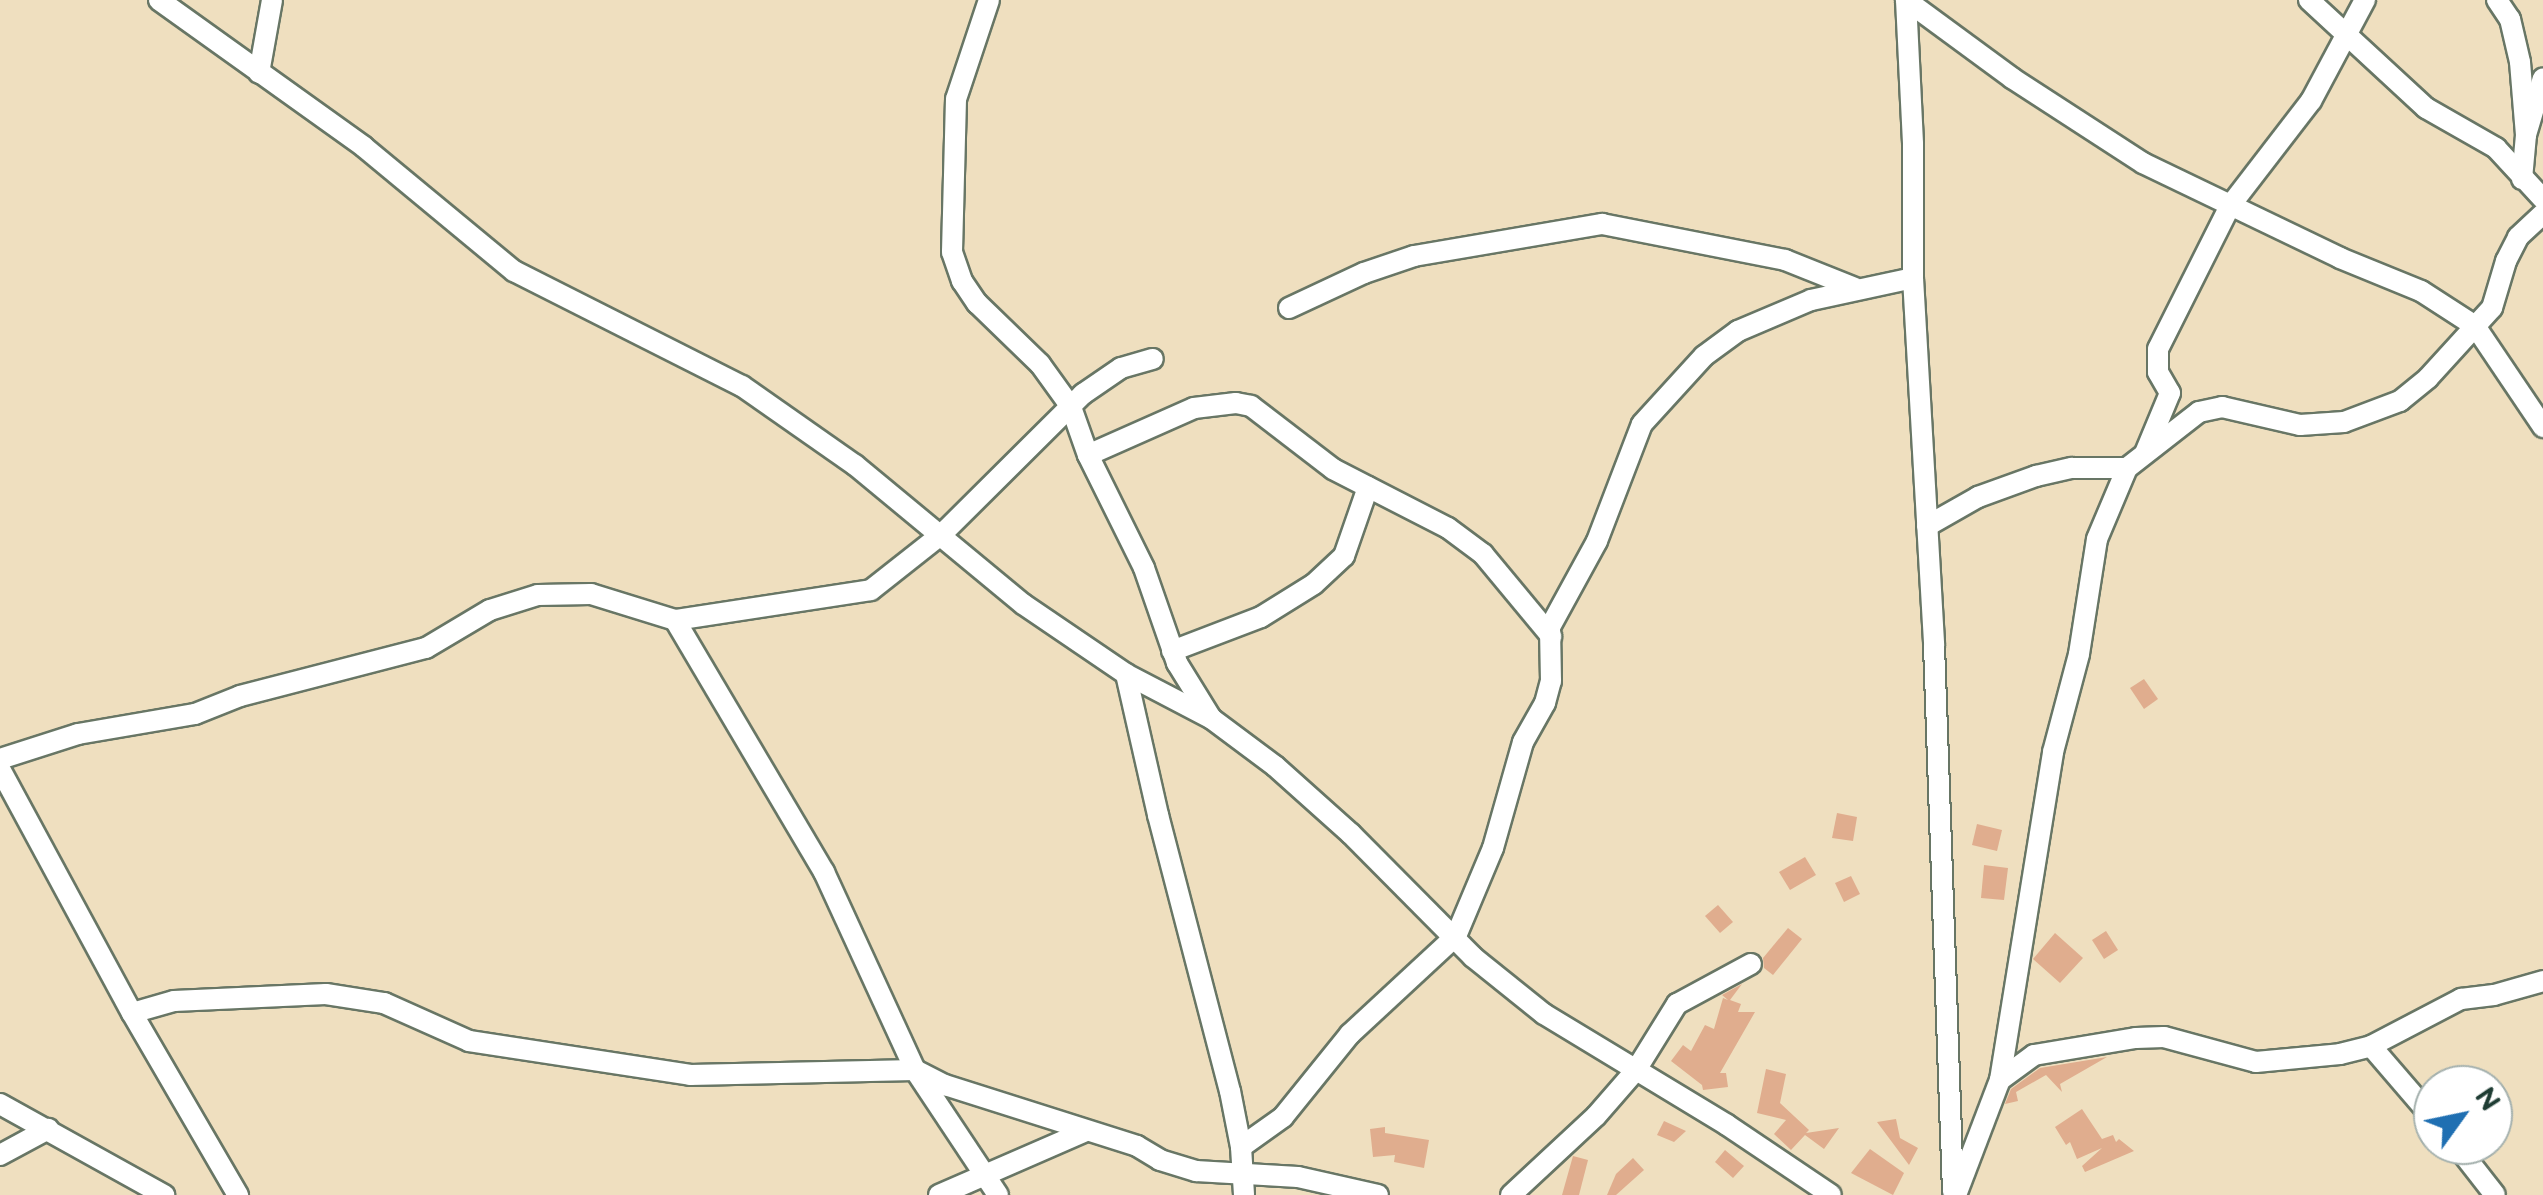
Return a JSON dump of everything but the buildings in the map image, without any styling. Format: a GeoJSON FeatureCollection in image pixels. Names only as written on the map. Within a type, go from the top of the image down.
{"type":"FeatureCollection","features":[{"type":"Feature","properties":{"kind":"street"},"geometry":{"type":"LineString","coordinates":[[160,0],[364,147],[514,272],[742,386],[855,465],[1024,604],[1126,674],[1212,720],[1288,778],[1456,936],[1473,958],[1544,1014],[1825,1194]]}},
{"type":"Feature","properties":{"kind":"street"},"geometry":{"type":"LineString","coordinates":[[259,72],[272,0]]}},
{"type":"Feature","properties":{"kind":"street"},"geometry":{"type":"LineString","coordinates":[[988,0],[956,99],[952,252],[962,281],[977,303],[1040,364],[1071,407],[1088,455],[1144,568],[1172,651],[1212,720]]}},
{"type":"Feature","properties":{"kind":"street"},"geometry":{"type":"LineString","coordinates":[[1906,0],[2012,78],[2143,164],[2421,291],[2476,326],[2543,427]]}},
{"type":"Feature","properties":{"kind":"street"},"geometry":{"type":"LineString","coordinates":[[1906,0],[1914,144],[1913,278],[1928,526],[1955,1195]]}},
{"type":"Feature","properties":{"kind":"street"},"geometry":{"type":"LineString","coordinates":[[2309,0],[2426,108],[2496,148],[2543,199]]}},
{"type":"Feature","properties":{"kind":"street"},"geometry":{"type":"LineString","coordinates":[[2145,453],[2170,393],[2158,372],[2158,350],[2230,206],[2311,102],[2364,0]]}},
{"type":"Feature","properties":{"kind":"street"},"geometry":{"type":"LineString","coordinates":[[2497,0],[2510,19],[2520,62],[2526,135],[2522,179]]}},
{"type":"Feature","properties":{"kind":"street"},"geometry":{"type":"LineString","coordinates":[[2526,135],[2543,78]]}},
{"type":"Feature","properties":{"kind":"street"},"geometry":{"type":"LineString","coordinates":[[1955,1195],[2000,1080],[2050,770],[2079,654],[2097,539],[2127,468],[2199,412],[2222,408],[2300,425],[2344,422],[2400,401],[2428,378],[2492,308],[2506,261],[2518,238],[2543,214]]}},
{"type":"Feature","properties":{"kind":"street"},"geometry":{"type":"LineString","coordinates":[[1288,308],[1364,273],[1414,256],[1602,224],[1785,260],[1854,288]]}},
{"type":"Feature","properties":{"kind":"street"},"geometry":{"type":"LineString","coordinates":[[1241,1148],[1283,1117],[1350,1034],[1456,936],[1493,848],[1522,742],[1545,703],[1551,681],[1550,627],[1597,541],[1642,424],[1704,356],[1738,331],[1854,288],[1913,278]]}},
{"type":"Feature","properties":{"kind":"street"},"geometry":{"type":"LineString","coordinates":[[238,1195],[132,1013],[0,770],[78,734],[195,714],[240,696],[426,648],[490,610],[538,596],[592,594],[675,620],[871,590],[942,534],[1071,407],[1121,368],[1154,359]]}},
{"type":"Feature","properties":{"kind":"street"},"geometry":{"type":"LineString","coordinates":[[1088,455],[1194,408],[1236,403],[1251,406],[1334,469],[1448,528],[1483,554],[1551,636]]}},
{"type":"Feature","properties":{"kind":"street"},"geometry":{"type":"LineString","coordinates":[[1048,433],[1088,455]]}},
{"type":"Feature","properties":{"kind":"street"},"geometry":{"type":"LineString","coordinates":[[1928,526],[1978,497],[2036,476],[2072,468],[2127,468]]}},
{"type":"Feature","properties":{"kind":"street"},"geometry":{"type":"LineString","coordinates":[[1172,651],[1261,617],[1314,584],[1344,556],[1368,487]]}},
{"type":"Feature","properties":{"kind":"street"},"geometry":{"type":"LineString","coordinates":[[675,620],[824,872],[915,1070],[998,1195]]}},
{"type":"Feature","properties":{"kind":"street"},"geometry":{"type":"LineString","coordinates":[[1126,674],[1241,1148],[1244,1185]]}},
{"type":"Feature","properties":{"kind":"street"},"geometry":{"type":"LineString","coordinates":[[1511,1195],[1596,1116],[1636,1070],[1676,1004],[1751,964]]}},
{"type":"Feature","properties":{"kind":"street"},"geometry":{"type":"LineString","coordinates":[[2000,1080],[2034,1055],[2136,1038],[2164,1037],[2256,1062],[2340,1054],[2372,1046],[2461,999],[2494,995],[2543,981]]}},
{"type":"Feature","properties":{"kind":"street"},"geometry":{"type":"LineString","coordinates":[[132,1013],[174,1002],[326,994],[384,1003],[423,1024],[469,1041],[690,1075],[915,1070],[945,1084],[1244,1185],[1298,1176],[1378,1195]]}},
{"type":"Feature","properties":{"kind":"street"},"geometry":{"type":"LineString","coordinates":[[2372,1046],[2413,1094]]}},
{"type":"Feature","properties":{"kind":"street"},"geometry":{"type":"LineString","coordinates":[[0,1104],[164,1195]]}},
{"type":"Feature","properties":{"kind":"street"},"geometry":{"type":"LineString","coordinates":[[0,1155],[48,1129]]}},
{"type":"Feature","properties":{"kind":"street"},"geometry":{"type":"LineString","coordinates":[[939,1195],[1086,1131]]}},
{"type":"Feature","properties":{"kind":"street"},"geometry":{"type":"LineString","coordinates":[[2472,1165],[2495,1195]]}}]}
